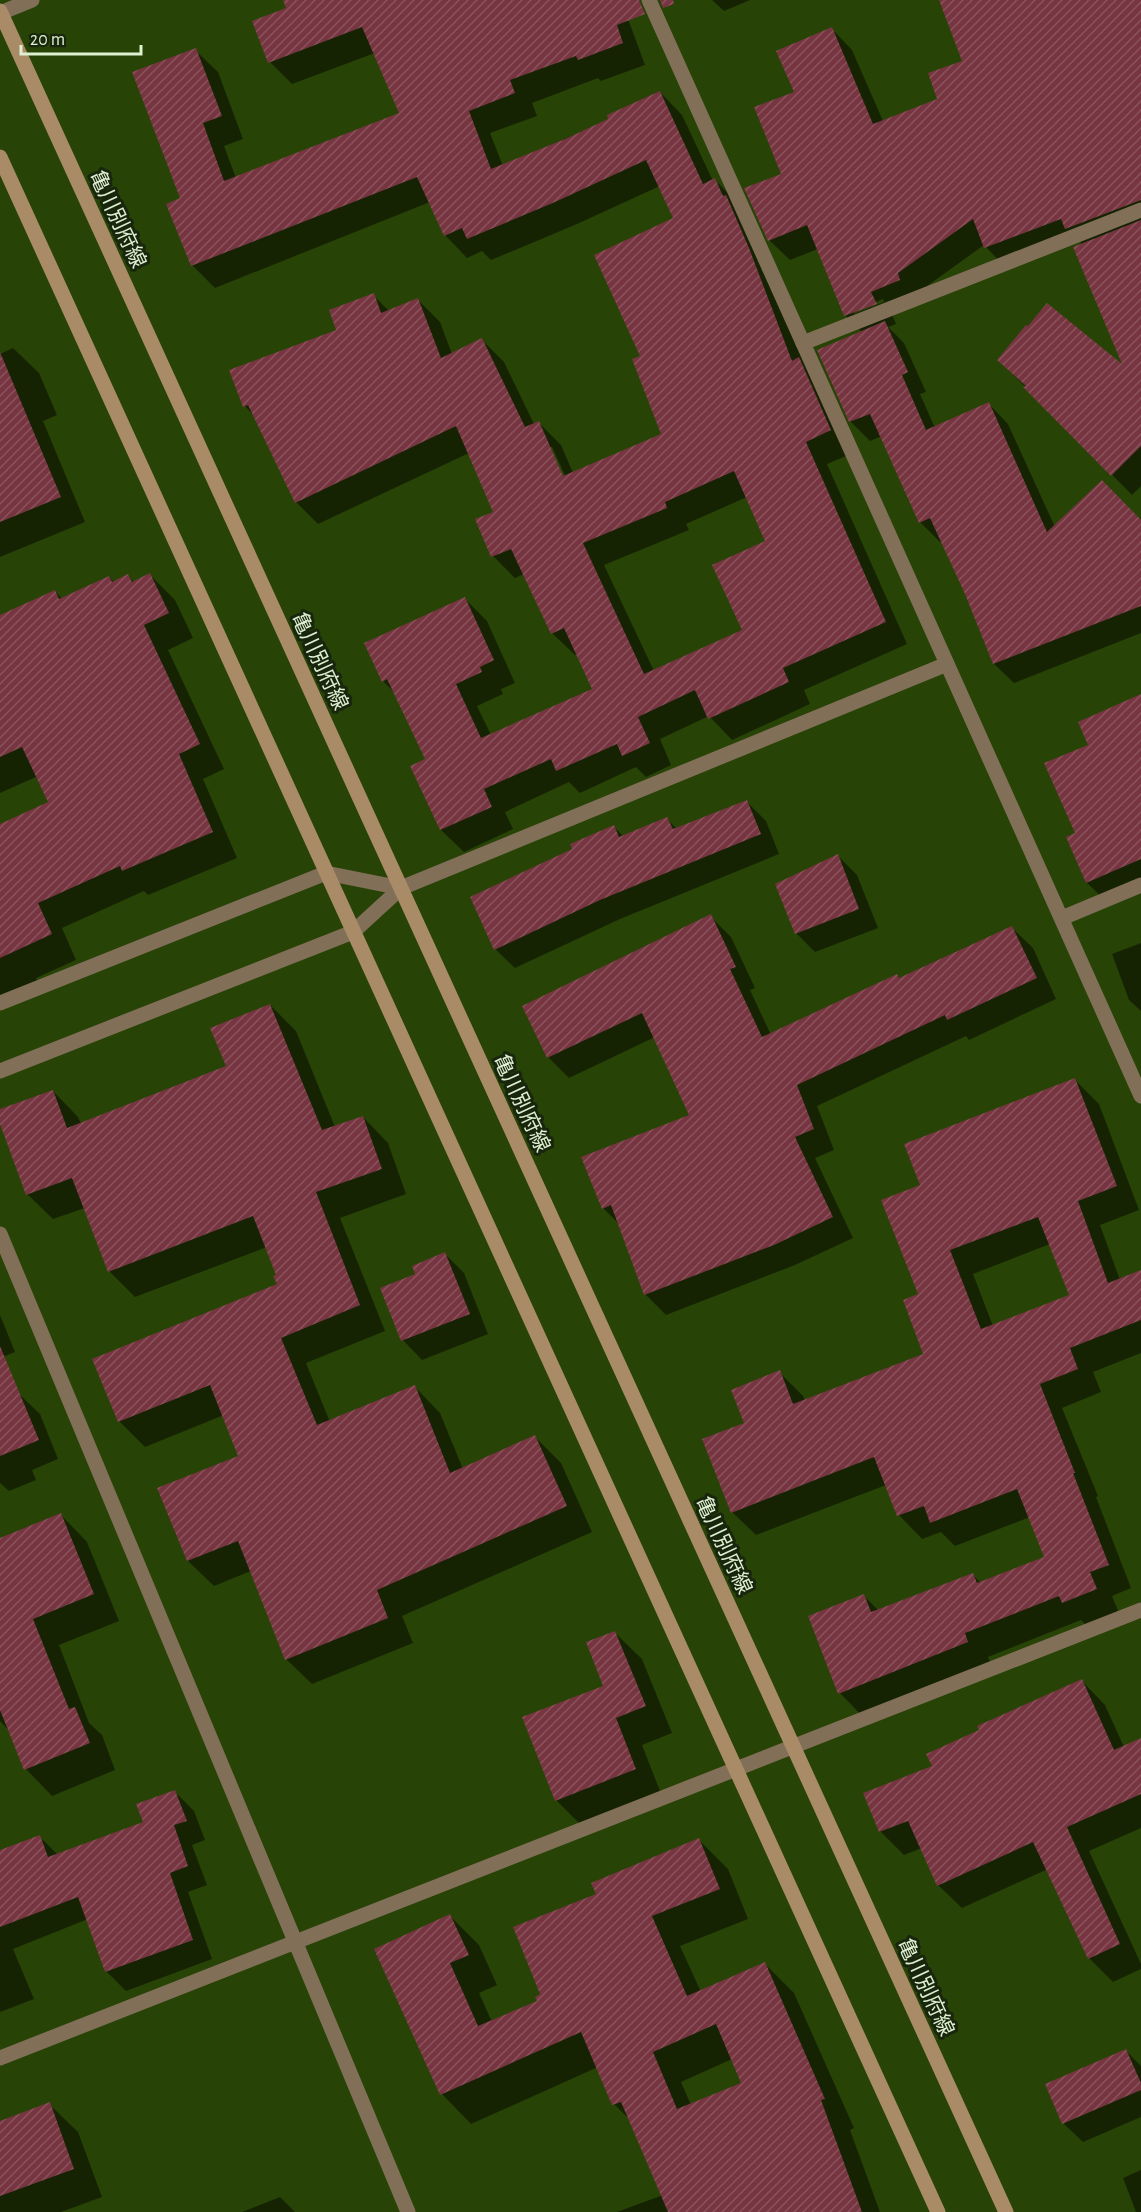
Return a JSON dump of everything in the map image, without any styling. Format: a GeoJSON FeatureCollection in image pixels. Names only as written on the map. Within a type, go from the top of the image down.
{"type":"FeatureCollection","features":[{"type":"Feature","properties":{"kind":"main road","name":"亀川別府線"},"geometry":{"type":"LineString","coordinates":[[0,12],[1006,2212]]}},
{"type":"Feature","properties":{"kind":"main road"},"geometry":{"type":"LineString","coordinates":[[0,157],[938,2212]]}},
{"type":"Feature","properties":{"kind":"street"},"geometry":{"type":"LineString","coordinates":[[0,12],[32,0]]}},
{"type":"Feature","properties":{"kind":"street"},"geometry":{"type":"LineString","coordinates":[[650,0],[1141,1096]]}},
{"type":"Feature","properties":{"kind":"street"},"geometry":{"type":"LineString","coordinates":[[803,343],[1141,210]]}},
{"type":"Feature","properties":{"kind":"street"},"geometry":{"type":"LineString","coordinates":[[0,1071],[353,932],[401,888],[947,664]]}},
{"type":"Feature","properties":{"kind":"street"},"geometry":{"type":"LineString","coordinates":[[0,1003],[327,873],[401,888]]}},
{"type":"Feature","properties":{"kind":"street"},"geometry":{"type":"LineString","coordinates":[[1062,918],[1141,885]]}},
{"type":"Feature","properties":{"kind":"street"},"geometry":{"type":"LineString","coordinates":[[0,1234],[408,2212]]}},
{"type":"Feature","properties":{"kind":"street"},"geometry":{"type":"LineString","coordinates":[[0,2058],[1141,1610]]}},
{"type":"Feature","properties":{"kind":"building"},"geometry":{"type":"Polygon","coordinates":[[[283,0],[639,0],[645,14],[617,25],[623,43],[578,60],[576,56],[510,80],[515,93],[469,111],[491,169],[565,139],[608,119],[607,115],[660,91],[703,184],[715,178],[723,196],[726,195],[792,361],[799,357],[831,430],[806,442],[886,622],[783,668],[789,682],[708,719],[695,690],[638,717],[650,743],[622,756],[617,744],[556,771],[551,759],[484,789],[492,807],[440,830],[410,766],[425,759],[387,679],[382,682],[364,643],[465,597],[494,660],[480,667],[482,672],[456,684],[481,738],[592,689],[564,628],[551,634],[511,549],[491,557],[475,519],[493,512],[456,426],[295,503],[248,405],[243,407],[229,370],[336,330],[329,310],[374,293],[381,313],[418,298],[441,358],[482,338],[525,427],[539,421],[563,476],[661,434],[632,359],[640,356],[594,255],[673,218],[646,160],[467,239],[462,228],[444,236],[417,177],[191,266],[166,204],[180,198],[132,72],[196,48],[222,116],[203,123],[224,181],[399,113],[362,27],[268,63],[252,21],[286,8],[283,0]],[[734,471],[665,502],[667,508],[583,543],[644,674],[742,630],[712,565],[765,541],[734,471]]]}},
{"type":"Feature","properties":{"kind":"building"},"geometry":{"type":"Polygon","coordinates":[[[660,0],[673,0],[674,4],[663,8],[660,0]]]}},
{"type":"Feature","properties":{"kind":"building"},"geometry":{"type":"Polygon","coordinates":[[[939,0],[1141,0],[1141,200],[1065,229],[1061,219],[984,248],[973,219],[898,273],[900,280],[871,292],[877,304],[844,316],[807,225],[768,241],[744,188],[781,174],[754,107],[794,92],[776,51],[832,27],[873,124],[937,99],[928,73],[962,61],[939,0]]]}},
{"type":"Feature","properties":{"kind":"building"},"geometry":{"type":"Polygon","coordinates":[[[1141,220],[1141,446],[1111,476],[1023,387],[1026,386],[997,360],[1047,303],[1122,364],[1073,247],[1141,220]]]}},
{"type":"Feature","properties":{"kind":"building"},"geometry":{"type":"Polygon","coordinates":[[[885,321],[908,372],[902,375],[926,430],[989,402],[1047,532],[1102,480],[1141,520],[1141,606],[993,664],[965,594],[930,518],[919,523],[870,414],[849,422],[817,350],[885,321]]]}},
{"type":"Feature","properties":{"kind":"building"},"geometry":{"type":"Polygon","coordinates":[[[0,352],[61,497],[0,522],[0,352]]]}},
{"type":"Feature","properties":{"kind":"building"},"geometry":{"type":"Polygon","coordinates":[[[150,573],[169,613],[144,625],[200,744],[179,754],[213,832],[122,871],[120,866],[38,903],[52,934],[0,958],[0,824],[48,802],[22,747],[0,757],[0,615],[55,590],[59,599],[109,576],[112,582],[128,574],[132,582],[150,573]]]}},
{"type":"Feature","properties":{"kind":"building"},"geometry":{"type":"Polygon","coordinates":[[[1141,694],[1141,859],[1086,883],[1066,837],[1075,833],[1044,763],[1088,745],[1078,722],[1141,694]]]}},
{"type":"Feature","properties":{"kind":"building"},"geometry":{"type":"Polygon","coordinates":[[[747,800],[761,834],[600,900],[494,950],[470,897],[572,849],[570,844],[614,825],[619,837],[667,817],[673,829],[747,800]]]}},
{"type":"Feature","properties":{"kind":"building"},"geometry":{"type":"Polygon","coordinates":[[[838,854],[859,909],[795,934],[775,884],[838,854]]]}},
{"type":"Feature","properties":{"kind":"building"},"geometry":{"type":"Polygon","coordinates":[[[711,914],[736,967],[730,969],[762,1037],[897,974],[899,978],[1012,926],[1037,978],[947,1020],[945,1015],[797,1085],[814,1129],[795,1137],[833,1217],[774,1245],[644,1295],[611,1205],[602,1209],[581,1157],[689,1115],[642,1013],[547,1058],[522,1006],[711,914]]]}},
{"type":"Feature","properties":{"kind":"building"},"geometry":{"type":"Polygon","coordinates":[[[270,1004],[322,1130],[363,1116],[382,1169],[316,1192],[360,1305],[281,1338],[317,1425],[415,1385],[450,1473],[535,1435],[567,1506],[377,1590],[388,1618],[285,1660],[238,1541],[187,1561],[157,1488],[238,1456],[210,1385],[118,1422],[92,1359],[277,1284],[273,1276],[276,1275],[253,1216],[108,1272],[72,1178],[26,1195],[0,1124],[0,1109],[53,1090],[67,1128],[226,1066],[210,1028],[270,1004]]]}},
{"type":"Feature","properties":{"kind":"building"},"geometry":{"type":"Polygon","coordinates":[[[1075,1078],[1117,1186],[1078,1201],[1108,1283],[1141,1270],[1141,1320],[1070,1348],[1078,1369],[1040,1384],[1109,1565],[1090,1572],[1097,1589],[1062,1603],[1059,1596],[965,1633],[968,1642],[838,1694],[808,1616],[864,1594],[871,1612],[973,1573],[977,1583],[1044,1557],[1017,1489],[930,1523],[924,1506],[897,1516],[874,1457],[731,1513],[702,1439],[744,1423],[731,1390],[780,1370],[793,1404],[923,1354],[903,1300],[918,1294],[881,1200],[920,1185],[904,1144],[1075,1078]],[[1038,1217],[950,1250],[981,1329],[1069,1295],[1038,1217]]]}},
{"type":"Feature","properties":{"kind":"building"},"geometry":{"type":"Polygon","coordinates":[[[445,1252],[470,1314],[401,1341],[380,1288],[415,1274],[412,1266],[445,1252]]]}},
{"type":"Feature","properties":{"kind":"building"},"geometry":{"type":"Polygon","coordinates":[[[0,1346],[39,1440],[0,1456],[0,1346]]]}},
{"type":"Feature","properties":{"kind":"building"},"geometry":{"type":"Polygon","coordinates":[[[61,1513],[94,1594],[33,1619],[69,1709],[75,1707],[90,1743],[24,1770],[0,1710],[0,1538],[61,1513]]]}},
{"type":"Feature","properties":{"kind":"building"},"geometry":{"type":"Polygon","coordinates":[[[615,1631],[646,1706],[616,1718],[636,1769],[555,1801],[522,1717],[603,1686],[586,1642],[615,1631]]]}},
{"type":"Feature","properties":{"kind":"building"},"geometry":{"type":"Polygon","coordinates":[[[1082,1679],[1114,1750],[1141,1738],[1141,1794],[1067,1827],[1120,1944],[1088,1959],[1033,1842],[937,1886],[908,1821],[879,1832],[863,1793],[932,1766],[926,1754],[979,1730],[977,1726],[1082,1679]]]}},
{"type":"Feature","properties":{"kind":"building"},"geometry":{"type":"Polygon","coordinates":[[[175,1790],[187,1821],[174,1825],[188,1866],[170,1873],[193,1940],[105,1972],[78,1897],[0,1927],[0,1850],[40,1835],[48,1857],[143,1822],[136,1804],[175,1790]]]}},
{"type":"Feature","properties":{"kind":"building"},"geometry":{"type":"Polygon","coordinates":[[[699,1838],[720,1889],[652,1916],[687,1996],[765,1962],[825,2099],[821,2100],[862,2212],[668,2212],[621,2102],[612,2105],[581,2032],[440,2095],[374,1949],[450,1914],[469,1955],[450,1963],[478,2026],[537,2001],[535,1997],[540,1994],[513,1927],[596,1894],[591,1883],[699,1838]],[[716,2024],[653,2052],[677,2109],[741,2083],[716,2024]]]}},
{"type":"Feature","properties":{"kind":"building"},"geometry":{"type":"Polygon","coordinates":[[[1126,2049],[1141,2083],[1141,2090],[1062,2124],[1045,2084],[1126,2049]]]}},
{"type":"Feature","properties":{"kind":"building"},"geometry":{"type":"Polygon","coordinates":[[[50,2102],[74,2169],[0,2196],[0,2121],[50,2102]]]}}]}
